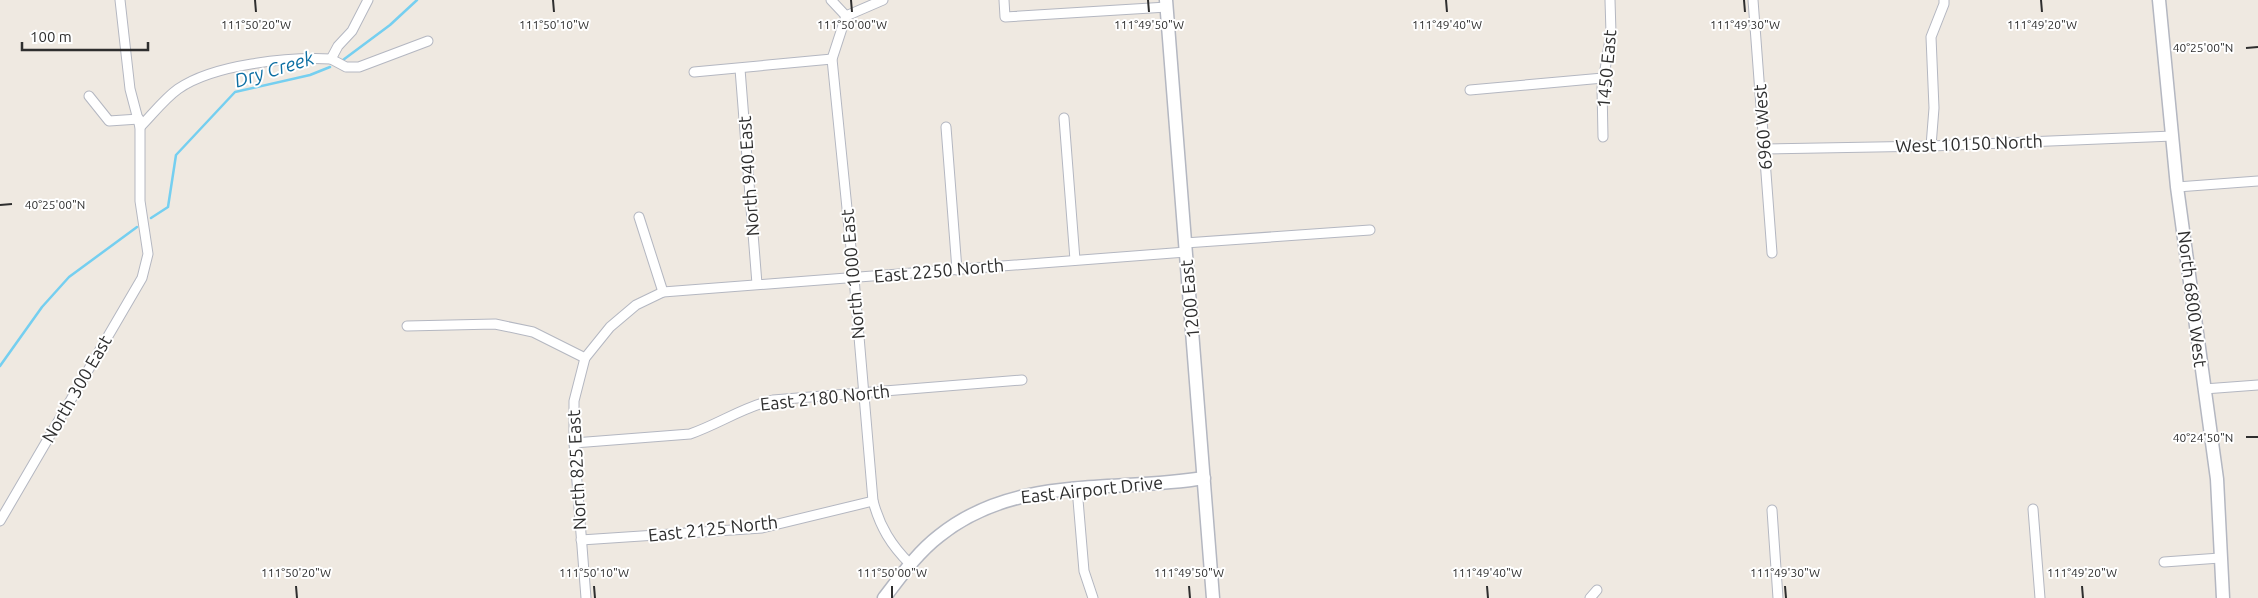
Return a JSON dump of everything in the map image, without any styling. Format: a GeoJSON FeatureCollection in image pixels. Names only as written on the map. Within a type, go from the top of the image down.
{"type":"FeatureCollection","features":[{"type":"Feature","properties":{"kind":"street"},"geometry":{"type":"LineString","coordinates":[[120,0],[130,90],[139,123]]}},
{"type":"Feature","properties":{"kind":"street"},"geometry":{"type":"LineString","coordinates":[[331,59],[338,46],[352,31],[368,0]]}},
{"type":"Feature","properties":{"kind":"street"},"geometry":{"type":"LineString","coordinates":[[831,0],[846,16],[884,0]]}},
{"type":"Feature","properties":{"kind":"street"},"geometry":{"type":"LineString","coordinates":[[1004,0],[1005,18],[1166,3]]}},
{"type":"Feature","properties":{"kind":"street","name":"1450 East"},"geometry":{"type":"LineString","coordinates":[[1603,138],[1603,78],[1611,39],[1610,0]]}},
{"type":"Feature","properties":{"kind":"street","name":"6960 West"},"geometry":{"type":"LineString","coordinates":[[1753,0],[1772,253]]}},
{"type":"Feature","properties":{"kind":"street"},"geometry":{"type":"LineString","coordinates":[[1931,146],[1934,108],[1931,37],[1944,0]]}},
{"type":"Feature","properties":{"kind":"street","name":"North 6800 West"},"geometry":{"type":"LineString","coordinates":[[2159,0],[2177,187],[2218,479],[2220,558],[2224,598]]}},
{"type":"Feature","properties":{"kind":"street","name":"1200 East"},"geometry":{"type":"LineString","coordinates":[[1166,3],[1213,598]]}},
{"type":"Feature","properties":{"kind":"street","name":"North 1000 East"},"geometry":{"type":"LineString","coordinates":[[846,16],[832,59],[854,278],[872,501],[878,522],[888,539],[910,564]]}},
{"type":"Feature","properties":{"kind":"street"},"geometry":{"type":"LineString","coordinates":[[89,96],[109,121],[139,123],[178,89],[210,74],[278,62],[331,59],[346,67],[359,67],[428,41]]}},
{"type":"Feature","properties":{"kind":"street"},"geometry":{"type":"LineString","coordinates":[[694,72],[832,59]]}},
{"type":"Feature","properties":{"kind":"street","name":"North 940 East"},"geometry":{"type":"LineString","coordinates":[[740,69],[757,284]]}},
{"type":"Feature","properties":{"kind":"street"},"geometry":{"type":"LineString","coordinates":[[1470,90],[1603,78]]}},
{"type":"Feature","properties":{"kind":"street"},"geometry":{"type":"LineString","coordinates":[[1064,118],[1075,260]]}},
{"type":"Feature","properties":{"kind":"street","name":"North 300 East"},"geometry":{"type":"LineString","coordinates":[[0,520],[142,278],[148,254],[140,201],[139,123]]}},
{"type":"Feature","properties":{"kind":"street"},"geometry":{"type":"LineString","coordinates":[[946,127],[957,270]]}},
{"type":"Feature","properties":{"kind":"street","name":"West 10150 North"},"geometry":{"type":"LineString","coordinates":[[1765,150],[1931,146],[2173,136]]}},
{"type":"Feature","properties":{"kind":"street"},"geometry":{"type":"LineString","coordinates":[[2177,187],[2258,181]]}},
{"type":"Feature","properties":{"kind":"street"},"geometry":{"type":"LineString","coordinates":[[639,217],[663,292]]}},
{"type":"Feature","properties":{"kind":"street","name":"East 2250 North"},"geometry":{"type":"LineString","coordinates":[[663,292],[1075,260],[1370,230]]}},
{"type":"Feature","properties":{"kind":"street","name":"North 825 East"},"geometry":{"type":"LineString","coordinates":[[586,598],[574,443],[574,401],[585,358],[610,327],[636,305],[663,292]]}},
{"type":"Feature","properties":{"kind":"street"},"geometry":{"type":"LineString","coordinates":[[407,326],[494,324],[533,332],[585,358]]}},
{"type":"Feature","properties":{"kind":"street","name":"East 2180 North"},"geometry":{"type":"LineString","coordinates":[[574,443],[690,434],[707,428],[758,403],[773,400],[1022,380]]}},
{"type":"Feature","properties":{"kind":"street"},"geometry":{"type":"LineString","coordinates":[[2204,388],[2258,385]]}},
{"type":"Feature","properties":{"kind":"street","name":"East Airport Drive"},"geometry":{"type":"LineString","coordinates":[[884,598],[910,564],[940,535],[972,514],[987,507],[1024,494],[1204,478]]}},
{"type":"Feature","properties":{"kind":"street"},"geometry":{"type":"LineString","coordinates":[[1077,488],[1084,571],[1093,598]]}},
{"type":"Feature","properties":{"kind":"street","name":"East 2125 North"},"geometry":{"type":"LineString","coordinates":[[581,540],[762,528],[872,501]]}},
{"type":"Feature","properties":{"kind":"street"},"geometry":{"type":"LineString","coordinates":[[2033,509],[2040,598]]}},
{"type":"Feature","properties":{"kind":"street"},"geometry":{"type":"LineString","coordinates":[[1772,510],[1778,598]]}},
{"type":"Feature","properties":{"kind":"street"},"geometry":{"type":"LineString","coordinates":[[2164,562],[2220,558]]}},
{"type":"Feature","properties":{"kind":"street"},"geometry":{"type":"LineString","coordinates":[[1590,598],[1597,590]]}},
{"type":"Feature","properties":{"kind":"waterway","name":"Dry Creek"},"geometry":{"type":"LineString","coordinates":[[343,60],[390,25],[417,0]]}},
{"type":"Feature","properties":{"kind":"waterway","name":"Dry Creek"},"geometry":{"type":"LineString","coordinates":[[151,218],[168,207],[176,155],[235,92],[310,75],[330,67]]}},
{"type":"Feature","properties":{"kind":"waterway","name":"Dry Creek"},"geometry":{"type":"LineString","coordinates":[[0,366],[42,307],[69,277],[137,227]]}}]}
